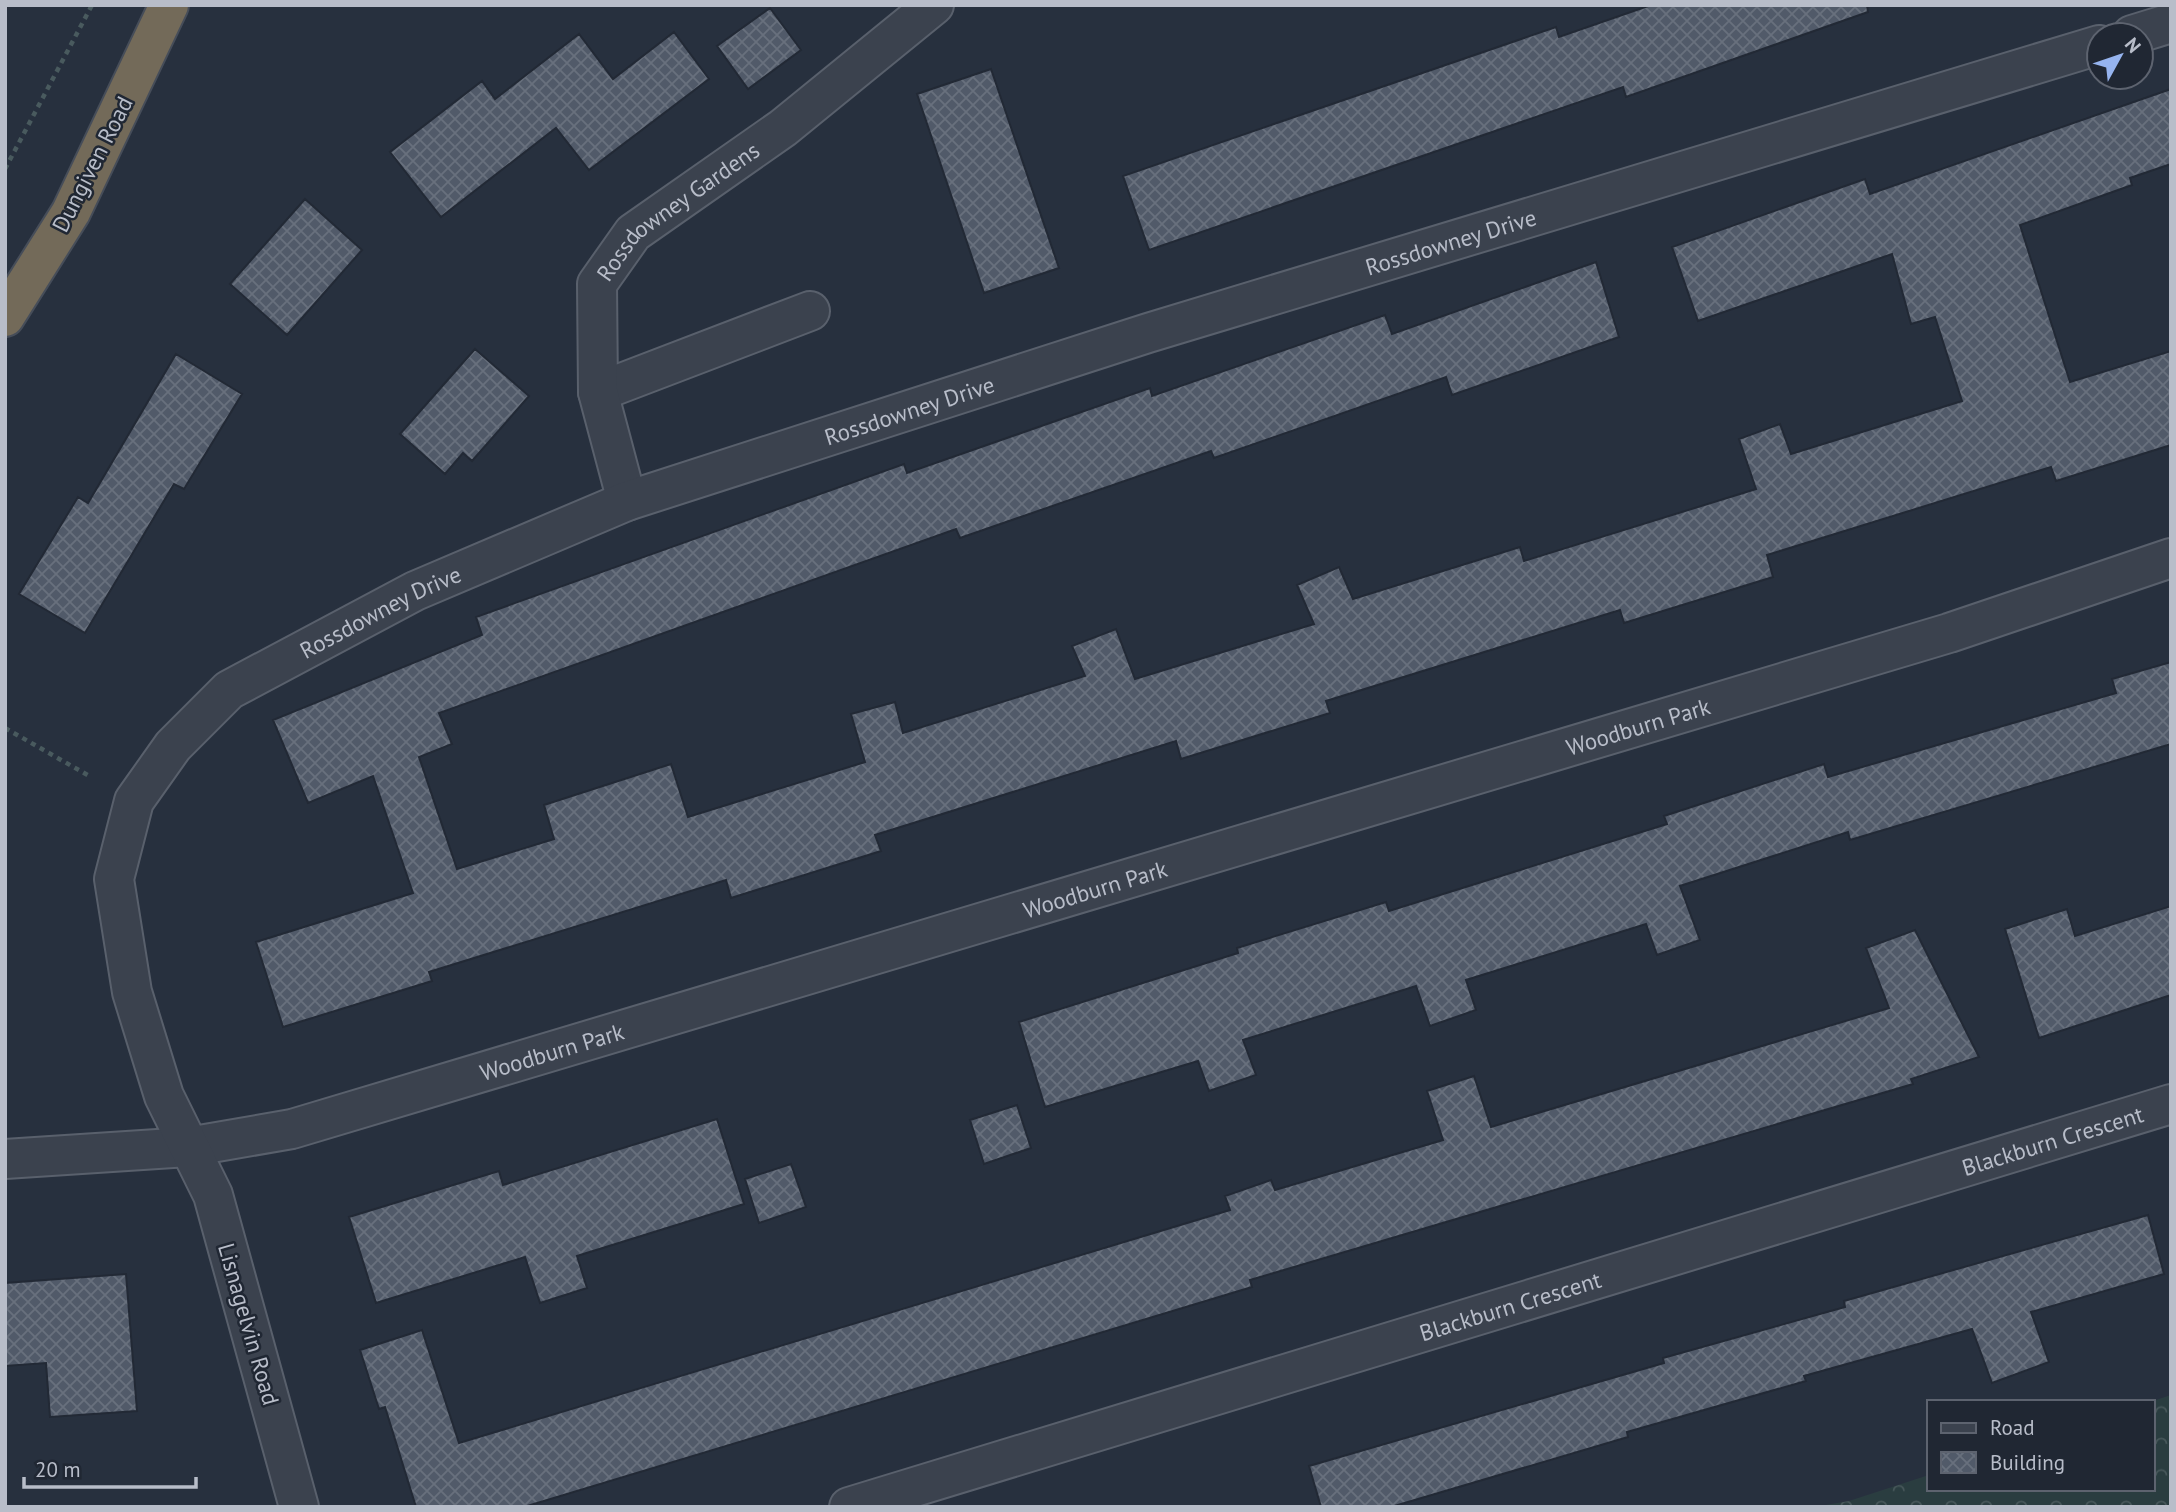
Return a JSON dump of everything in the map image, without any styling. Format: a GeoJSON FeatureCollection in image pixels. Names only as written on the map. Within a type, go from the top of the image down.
{"type":"FeatureCollection","features":[{"type":"Feature","properties":{"kind":"highway","name":"Dungiven Road"},"geometry":{"type":"LineString","coordinates":[[5,317],[71,212],[169,5]]}},
{"type":"Feature","properties":{"kind":"street","name":"Rossdowney Gardens"},"geometry":{"type":"LineString","coordinates":[[627,501],[598,392],[597,284],[632,233],[783,128],[934,5]]}},
{"type":"Feature","properties":{"kind":"street","name":"Rossdowney Drive"},"geometry":{"type":"LineString","coordinates":[[188,1146],[164,1096],[132,992],[114,878],[134,801],[173,746],[229,690],[415,591],[627,501],[1148,333],[2085,49]]}},
{"type":"Feature","properties":{"kind":"street"},"geometry":{"type":"LineString","coordinates":[[598,392],[810,311]]}},
{"type":"Feature","properties":{"kind":"street","name":"Woodburn Park"},"geometry":{"type":"LineString","coordinates":[[5,1159],[188,1146],[292,1129],[1949,633],[2171,558]]}},
{"type":"Feature","properties":{"kind":"street","name":"Blackburn Crescent"},"geometry":{"type":"LineString","coordinates":[[849,1507],[2171,1104]]}},
{"type":"Feature","properties":{"kind":"street","name":"Lisnagelvin Road"},"geometry":{"type":"LineString","coordinates":[[188,1146],[213,1195],[299,1507]]}},
{"type":"Feature","properties":{"kind":"path"},"geometry":{"type":"LineString","coordinates":[[5,169],[92,5]]}},
{"type":"Feature","properties":{"kind":"path"},"geometry":{"type":"LineString","coordinates":[[5,728],[134,801]]}},
{"type":"Feature","properties":{"kind":"green space"},"geometry":{"type":"Polygon","coordinates":[[[2171,1395],[2171,1507],[1814,1507],[1849,1501],[1927,1476],[1927,1491],[2155,1491],[2155,1400],[2171,1395]]]}},
{"type":"Feature","properties":{"kind":"building"},"geometry":{"type":"Polygon","coordinates":[[[1651,5],[1867,5],[1868,12],[1626,97],[1623,87],[1149,250],[1123,176],[1556,27],[1559,37],[1651,5]]]}},
{"type":"Feature","properties":{"kind":"building"},"geometry":{"type":"Polygon","coordinates":[[[770,8],[801,50],[748,89],[717,46],[770,8]]]}},
{"type":"Feature","properties":{"kind":"building"},"geometry":{"type":"Polygon","coordinates":[[[674,32],[709,79],[589,170],[556,128],[441,217],[390,152],[482,81],[495,99],[579,34],[613,79],[674,32]]]}},
{"type":"Feature","properties":{"kind":"building"},"geometry":{"type":"Polygon","coordinates":[[[991,69],[1059,268],[984,293],[917,94],[991,69]]]}},
{"type":"Feature","properties":{"kind":"building"},"geometry":{"type":"Polygon","coordinates":[[[2171,89],[2171,164],[2130,178],[2132,185],[2020,225],[2070,382],[2171,351],[2171,445],[2056,481],[2051,467],[1767,555],[1773,577],[1624,623],[1620,610],[1326,701],[1330,713],[1181,759],[1176,741],[875,835],[881,851],[731,898],[726,880],[429,972],[432,981],[283,1027],[256,942],[413,893],[373,776],[308,803],[273,720],[482,635],[476,617],[904,464],[907,473],[1150,388],[1152,396],[1385,315],[1392,334],[1596,262],[1619,337],[1452,395],[1446,377],[1214,458],[1211,451],[960,538],[956,529],[439,713],[452,744],[419,757],[457,869],[554,839],[544,805],[671,764],[688,817],[865,762],[851,714],[895,702],[903,733],[1085,676],[1072,646],[1116,629],[1135,679],[1314,624],[1297,585],[1339,567],[1353,599],[1520,547],[1524,561],[1756,489],[1739,439],[1780,424],[1791,454],[1962,401],[1935,317],[1911,324],[1892,254],[1698,321],[1672,247],[1865,179],[1870,194],[2171,89]]]}},
{"type":"Feature","properties":{"kind":"building"},"geometry":{"type":"Polygon","coordinates":[[[305,199],[362,250],[287,335],[230,284],[305,199]]]}},
{"type":"Feature","properties":{"kind":"building"},"geometry":{"type":"Polygon","coordinates":[[[475,349],[529,396],[472,461],[463,453],[445,474],[400,434],[475,349]]]}},
{"type":"Feature","properties":{"kind":"building"},"geometry":{"type":"Polygon","coordinates":[[[176,354],[242,394],[184,489],[174,484],[85,633],[19,594],[78,497],[88,503],[176,354]]]}},
{"type":"Feature","properties":{"kind":"building"},"geometry":{"type":"Polygon","coordinates":[[[2171,662],[2171,744],[1850,840],[1848,832],[1680,886],[1700,940],[1657,955],[1646,924],[1466,980],[1476,1010],[1430,1026],[1416,986],[1243,1040],[1256,1075],[1209,1091],[1198,1061],[1045,1107],[1019,1022],[1238,953],[1237,948],[1386,902],[1389,911],[1667,824],[1664,816],[1824,764],[1828,777],[2116,693],[2112,679],[2171,662]]]}},
{"type":"Feature","properties":{"kind":"building"},"geometry":{"type":"Polygon","coordinates":[[[2171,906],[2171,995],[2039,1038],[2005,929],[2067,909],[2075,936],[2171,906]]]}},
{"type":"Feature","properties":{"kind":"building"},"geometry":{"type":"Polygon","coordinates":[[[1915,930],[1979,1057],[1911,1079],[1913,1084],[1250,1280],[1252,1287],[524,1507],[416,1507],[385,1407],[379,1409],[360,1350],[422,1330],[459,1443],[1230,1210],[1225,1196],[1271,1180],[1275,1190],[1443,1140],[1427,1091],[1474,1076],[1491,1127],[1889,1008],[1866,948],[1915,930]]]}},
{"type":"Feature","properties":{"kind":"building"},"geometry":{"type":"Polygon","coordinates":[[[1017,1105],[1031,1148],[984,1164],[970,1120],[1017,1105]]]}},
{"type":"Feature","properties":{"kind":"building"},"geometry":{"type":"Polygon","coordinates":[[[717,1119],[744,1204],[577,1256],[587,1288],[540,1303],[525,1257],[376,1303],[349,1217],[499,1171],[503,1185],[717,1119]]]}},
{"type":"Feature","properties":{"kind":"building"},"geometry":{"type":"Polygon","coordinates":[[[791,1164],[806,1207],[759,1223],[745,1179],[791,1164]]]}},
{"type":"Feature","properties":{"kind":"building"},"geometry":{"type":"Polygon","coordinates":[[[2148,1215],[2164,1274],[2031,1312],[2049,1362],[1992,1383],[1972,1329],[1804,1376],[1806,1381],[1627,1432],[1628,1437],[1391,1507],[1321,1507],[1309,1466],[1664,1363],[1663,1358],[1845,1307],[1844,1301],[2148,1215]]]}},
{"type":"Feature","properties":{"kind":"building"},"geometry":{"type":"Polygon","coordinates":[[[126,1274],[137,1411],[50,1417],[46,1363],[5,1366],[5,1283],[126,1274]]]}}]}
